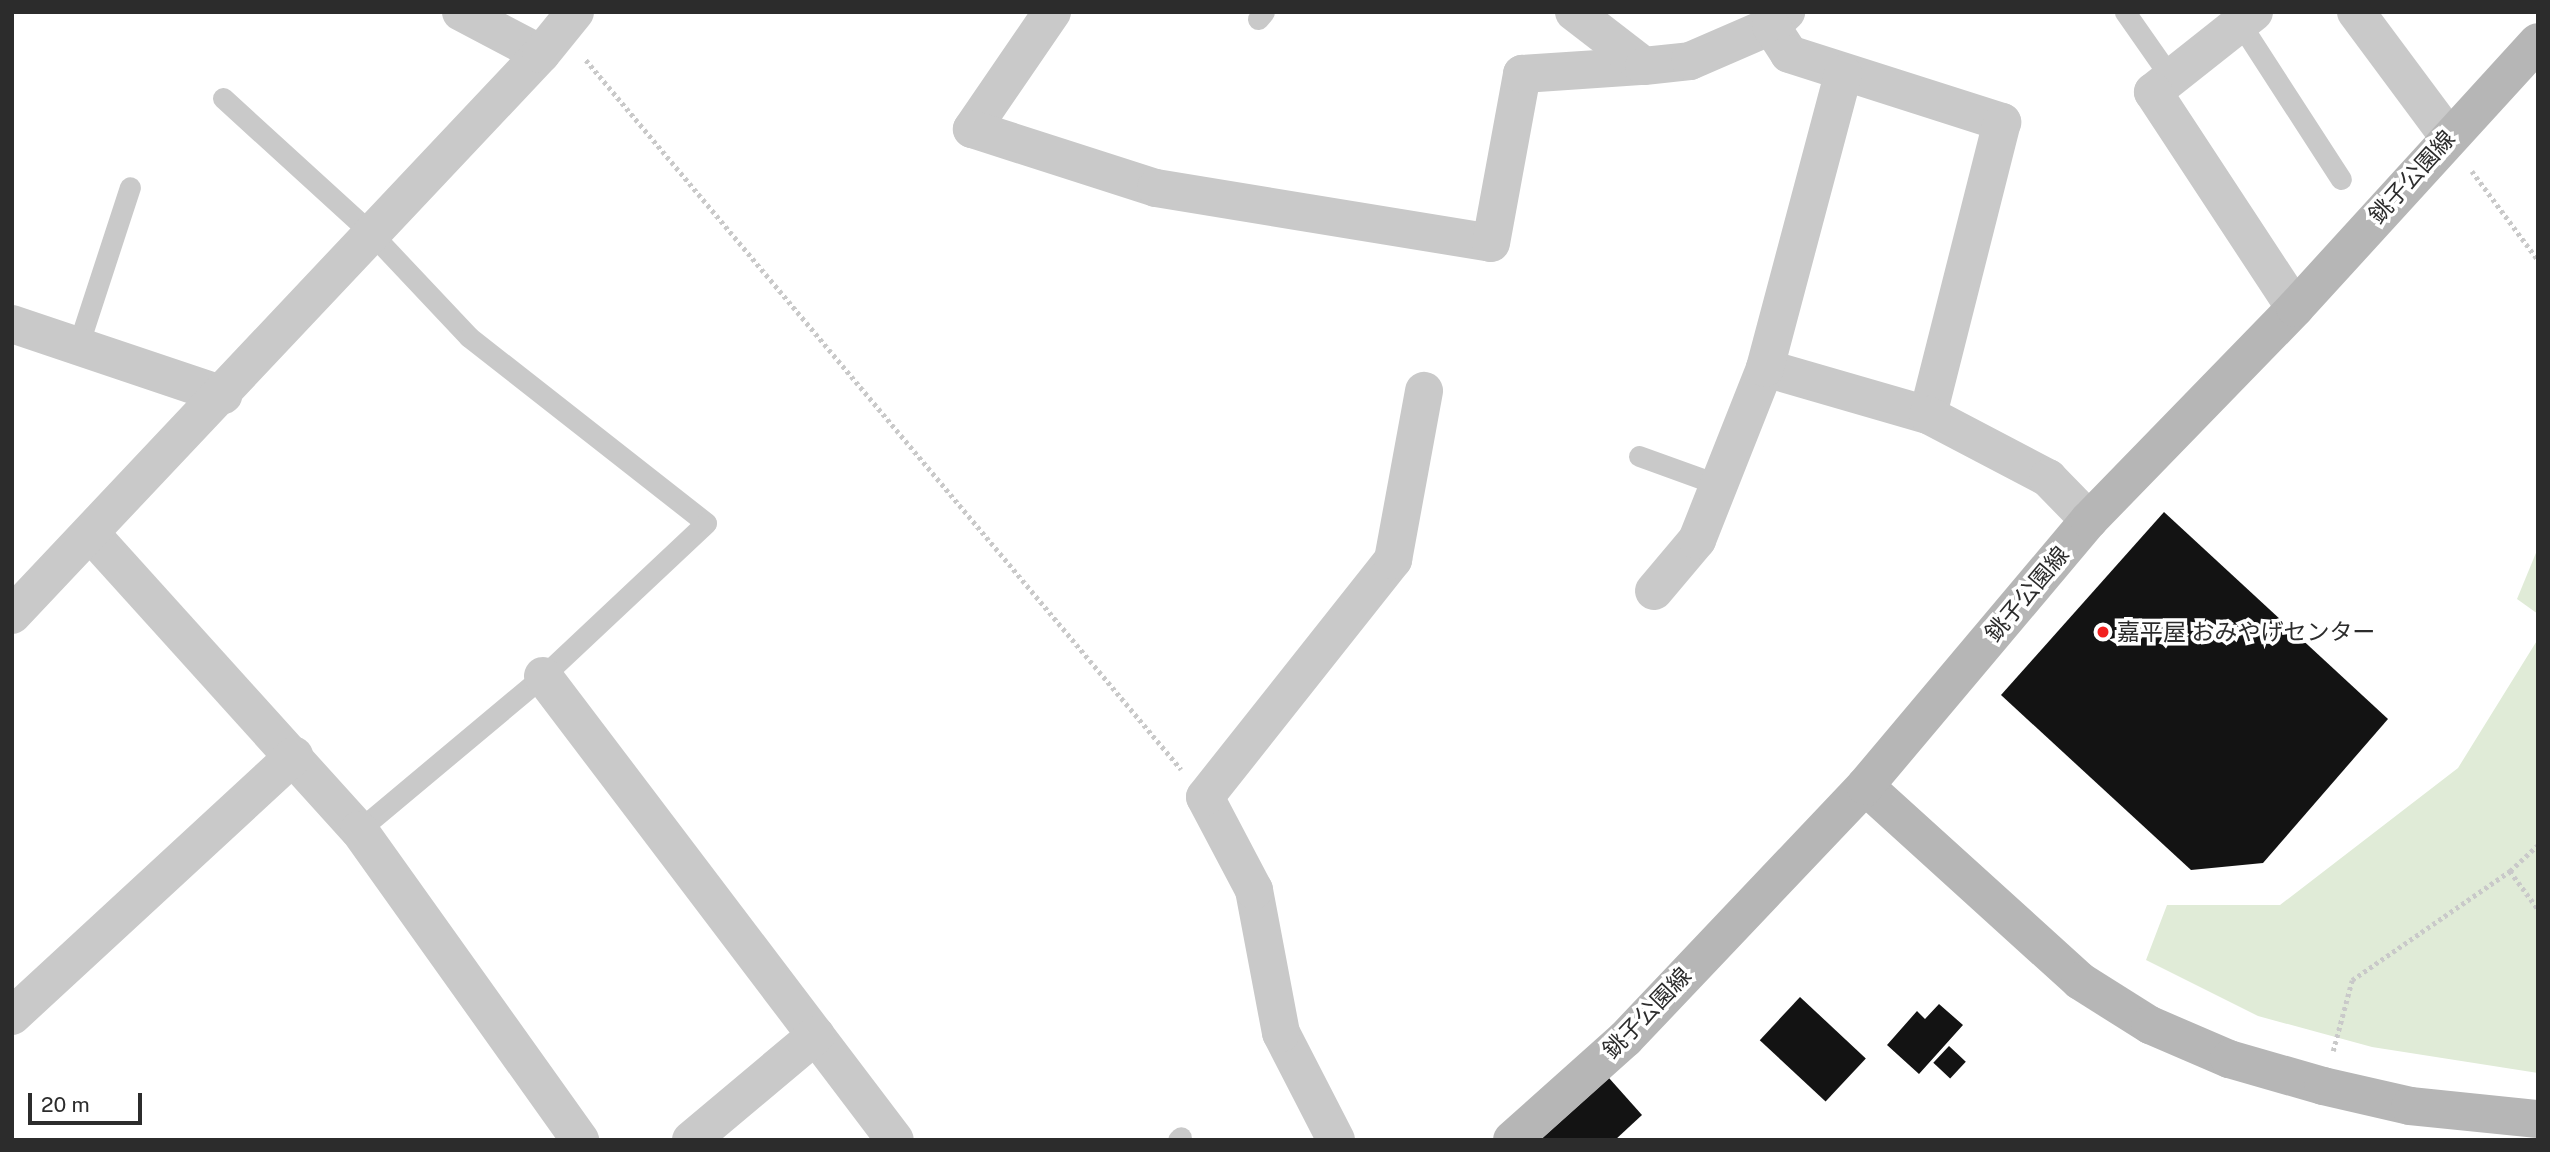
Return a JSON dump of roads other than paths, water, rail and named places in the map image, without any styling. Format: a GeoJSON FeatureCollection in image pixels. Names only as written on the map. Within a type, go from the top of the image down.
{"type":"FeatureCollection","features":[{"type":"Feature","properties":{"kind":"main road","name":"銚子公園線"},"geometry":{"type":"LineString","coordinates":[[1512,1140],[1625,1040],[1865,786],[2089,520],[2294,308],[2448,136],[2538,42]]}},
{"type":"Feature","properties":{"kind":"main road"},"geometry":{"type":"LineString","coordinates":[[1865,786],[2080,981],[2150,1025],[2229,1059],[2323,1086],[2410,1106],[2538,1119]]}},
{"type":"Feature","properties":{"kind":"street"},"geometry":{"type":"LineString","coordinates":[[461,12],[559,32]]}},
{"type":"Feature","properties":{"kind":"street"},"geometry":{"type":"LineString","coordinates":[[1052,12],[972,129],[1156,188],[1491,243],[1522,74],[1690,61],[1774,17],[1789,54],[1843,74],[2002,122],[1928,415]]}},
{"type":"Feature","properties":{"kind":"street"},"geometry":{"type":"LineString","coordinates":[[1574,12],[1644,66]]}},
{"type":"Feature","properties":{"kind":"street"},"geometry":{"type":"LineString","coordinates":[[2357,12],[2448,136]]}},
{"type":"Feature","properties":{"kind":"street"},"geometry":{"type":"LineString","coordinates":[[2242,16],[2153,92],[2294,308]]}},
{"type":"Feature","properties":{"kind":"street"},"geometry":{"type":"LineString","coordinates":[[12,615],[92,535],[559,32]]}},
{"type":"Feature","properties":{"kind":"street"},"geometry":{"type":"LineString","coordinates":[[1654,591],[1697,540],[1765,368],[1843,74]]}},
{"type":"Feature","properties":{"kind":"street"},"geometry":{"type":"LineString","coordinates":[[12,324],[223,395]]}},
{"type":"Feature","properties":{"kind":"street"},"geometry":{"type":"LineString","coordinates":[[1765,368],[1928,415],[2048,478],[2089,520]]}},
{"type":"Feature","properties":{"kind":"street"},"geometry":{"type":"LineString","coordinates":[[1336,1140],[1281,1033],[1254,890],[1205,797],[1393,560],[1424,391]]}},
{"type":"Feature","properties":{"kind":"street"},"geometry":{"type":"LineString","coordinates":[[92,535],[359,830],[580,1140]]}},
{"type":"Feature","properties":{"kind":"street"},"geometry":{"type":"LineString","coordinates":[[543,676],[895,1140]]}},
{"type":"Feature","properties":{"kind":"street"},"geometry":{"type":"LineString","coordinates":[[12,1016],[294,756]]}},
{"type":"Feature","properties":{"kind":"street"},"geometry":{"type":"LineString","coordinates":[[691,1140],[816,1035]]}},
{"type":"Feature","properties":{"kind":"lane"},"geometry":{"type":"LineString","coordinates":[[2125,12],[2171,78]]}},
{"type":"Feature","properties":{"kind":"lane"},"geometry":{"type":"LineString","coordinates":[[2242,16],[2341,179]]}},
{"type":"Feature","properties":{"kind":"lane"},"geometry":{"type":"LineString","coordinates":[[223,98],[371,233],[470,337],[706,523],[543,676],[359,830]]}},
{"type":"Feature","properties":{"kind":"lane"},"geometry":{"type":"LineString","coordinates":[[78,346],[130,187]]}},
{"type":"Feature","properties":{"kind":"lane"},"geometry":{"type":"LineString","coordinates":[[1639,456],[1719,485]]}},
{"type":"Feature","properties":{"kind":"place","name":"嘉平屋 おみやげセンター"},"geometry":{"type":"Point","coordinates":[2103,632]}}]}
